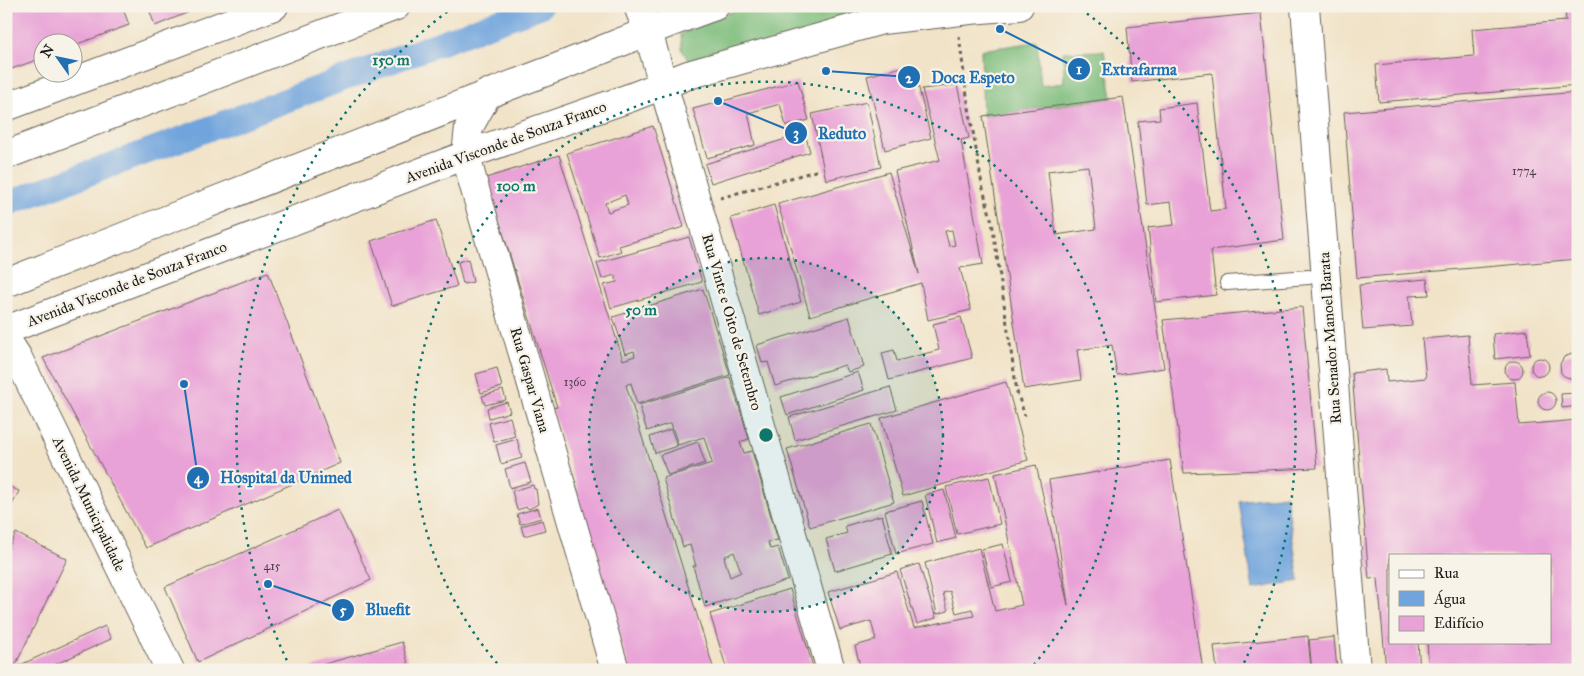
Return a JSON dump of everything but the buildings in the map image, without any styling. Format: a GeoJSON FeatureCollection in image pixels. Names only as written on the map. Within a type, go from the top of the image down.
{"type":"FeatureCollection","features":[{"type":"Feature","properties":{"kind":"main road"},"geometry":{"type":"LineString","coordinates":[[6,107],[274,6]]}},
{"type":"Feature","properties":{"kind":"main road"},"geometry":{"type":"LineString","coordinates":[[6,155],[396,6]]}},
{"type":"Feature","properties":{"kind":"main road"},"geometry":{"type":"LineString","coordinates":[[6,283],[488,94],[642,15],[671,22],[715,6]]}},
{"type":"Feature","properties":{"kind":"main road","name":"Avenida Visconde de Souza Franco"},"geometry":{"type":"LineString","coordinates":[[6,330],[466,155],[688,74],[882,20],[1019,6]]}},
{"type":"Feature","properties":{"kind":"main road","name":"Rua Senador Manoel Barata"},"geometry":{"type":"LineString","coordinates":[[1305,6],[1318,276],[1356,670]]}},
{"type":"Feature","properties":{"kind":"main road","name":"Rua Vinte e Oito de Setembro"},"geometry":{"type":"LineString","coordinates":[[642,15],[831,670]]}},
{"type":"Feature","properties":{"kind":"main road","name":"Rua Gaspar Viana"},"geometry":{"type":"LineString","coordinates":[[488,94],[469,127],[466,155],[615,670]]}},
{"type":"Feature","properties":{"kind":"main road","name":"Avenida Municipalidade"},"geometry":{"type":"LineString","coordinates":[[6,338],[17,356],[170,670]]}},
{"type":"Feature","properties":{"kind":"lane"},"geometry":{"type":"LineString","coordinates":[[1228,283],[1318,276]]}},
{"type":"Feature","properties":{"kind":"path"},"geometry":{"type":"LineString","coordinates":[[959,32],[967,96],[982,185],[992,222],[1017,392],[1025,416]]}},
{"type":"Feature","properties":{"kind":"path"},"geometry":{"type":"LineString","coordinates":[[698,204],[819,170]]}},
{"type":"Feature","properties":{"kind":"green space"},"geometry":{"type":"Polygon","coordinates":[[[745,6],[940,6],[690,63],[682,50],[681,34],[745,6]]]}},
{"type":"Feature","properties":{"kind":"green space"},"geometry":{"type":"Polygon","coordinates":[[[1037,42],[1041,86],[1064,83],[1063,52],[1104,51],[1112,98],[983,116],[981,50],[1037,42]]]}},
{"type":"Feature","properties":{"kind":"water"},"geometry":{"type":"Polygon","coordinates":[[[1286,495],[1299,581],[1253,589],[1239,501],[1286,495]]]}},
{"type":"Feature","properties":{"kind":"waterway"},"geometry":{"type":"LineString","coordinates":[[6,204],[540,6]]}},
{"type":"Feature","properties":{"kind":"place","name":"Extrafarma"},"geometry":{"type":"Point","coordinates":[1000,29]}},
{"type":"Feature","properties":{"kind":"place","name":"Doca Espeto"},"geometry":{"type":"Point","coordinates":[826,71]}},
{"type":"Feature","properties":{"kind":"place","name":"Reduto"},"geometry":{"type":"Point","coordinates":[718,101]}},
{"type":"Feature","properties":{"kind":"place","name":"Hospital da Unimed"},"geometry":{"type":"Point","coordinates":[184,384]}},
{"type":"Feature","properties":{"kind":"place","name":"Bluefit"},"geometry":{"type":"Point","coordinates":[268,584]}}]}
